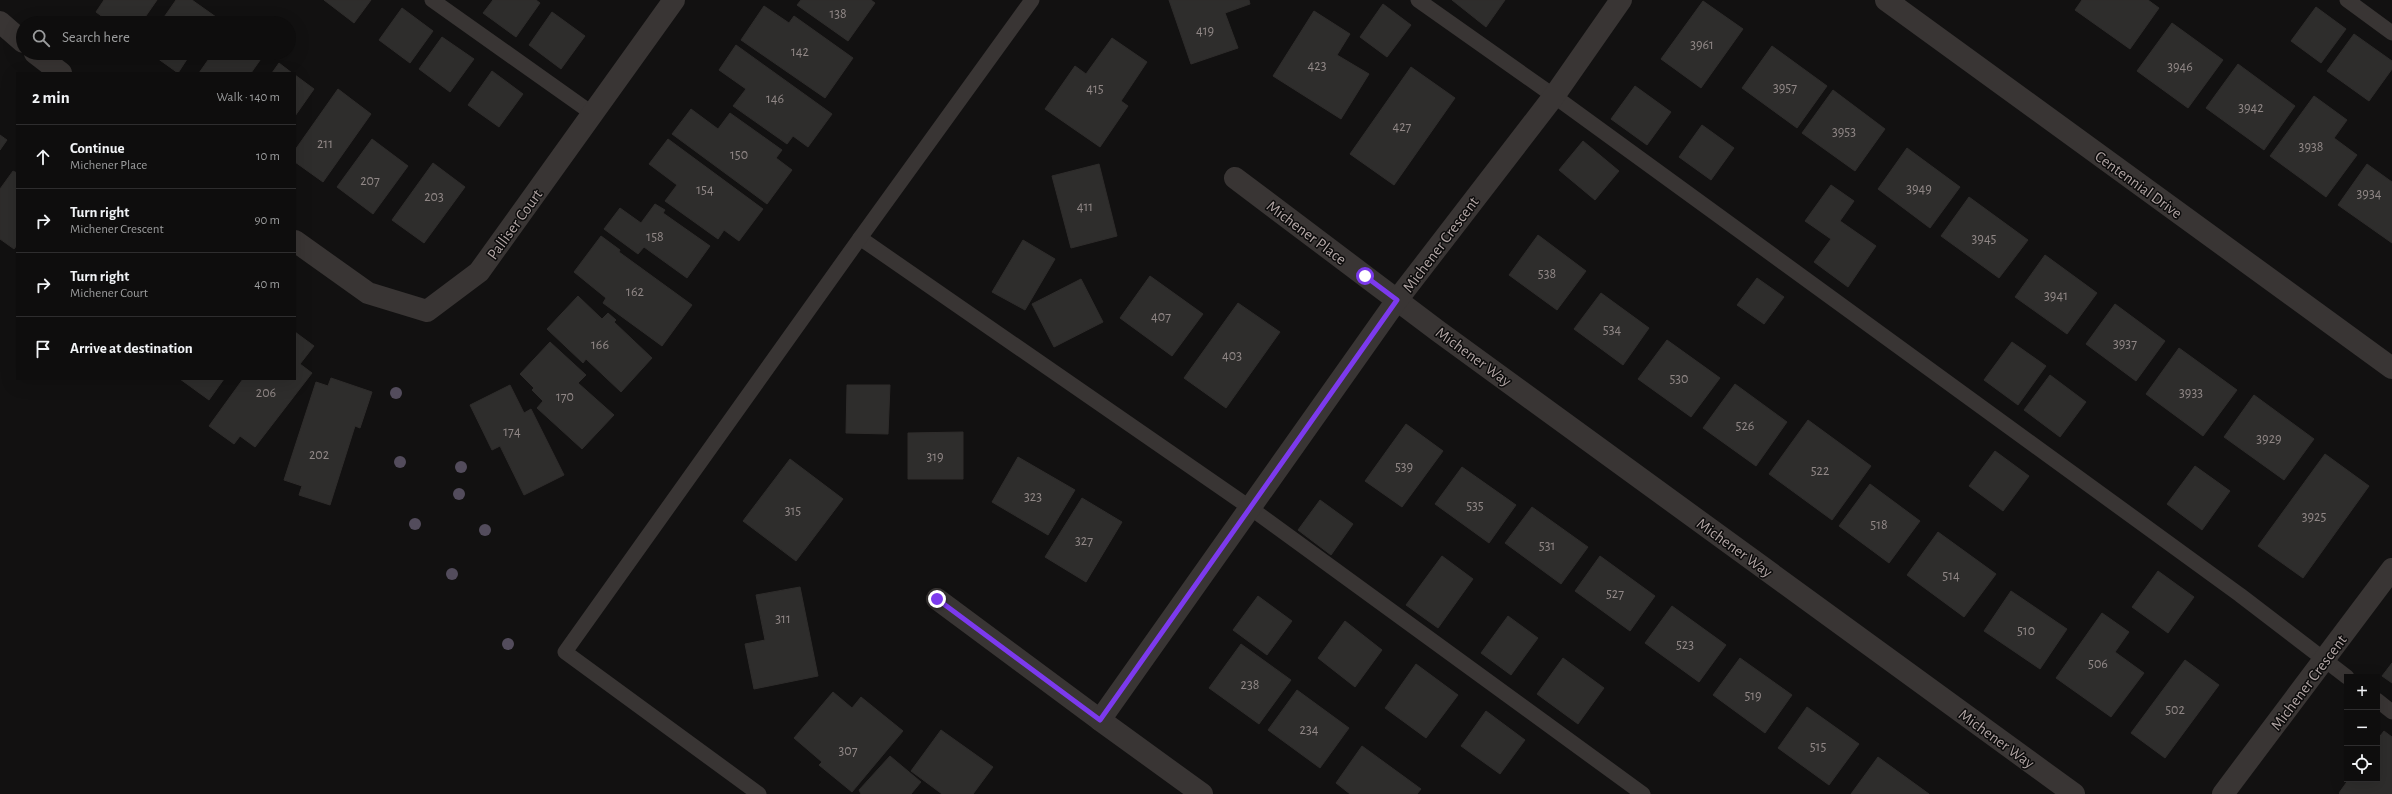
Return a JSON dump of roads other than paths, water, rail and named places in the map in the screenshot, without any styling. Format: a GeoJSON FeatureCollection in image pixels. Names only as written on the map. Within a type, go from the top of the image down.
{"type":"FeatureCollection","features":[{"type":"Feature","properties":{"kind":"street","name":"Palliser Court"},"geometry":{"type":"LineString","coordinates":[[296,242],[368,293],[427,311],[479,272],[674,0]]}},
{"type":"Feature","properties":{"kind":"street","name":"Michener Crescent"},"geometry":{"type":"LineString","coordinates":[[1100,720],[1249,507],[1397,300],[1554,96],[1621,0]]}},
{"type":"Feature","properties":{"kind":"street","name":"Centennial Drive"},"geometry":{"type":"LineString","coordinates":[[1886,0],[2392,368]]}},
{"type":"Feature","properties":{"kind":"street"},"geometry":{"type":"LineString","coordinates":[[0,22],[16,36]]}},
{"type":"Feature","properties":{"kind":"street"},"geometry":{"type":"LineString","coordinates":[[44,60],[60,72]]}},
{"type":"Feature","properties":{"kind":"street","name":"Michener Place"},"geometry":{"type":"LineString","coordinates":[[1235,178],[1397,300]]}},
{"type":"Feature","properties":{"kind":"street","name":"Michener Way"},"geometry":{"type":"LineString","coordinates":[[1397,300],[2074,794]]}},
{"type":"Feature","properties":{"kind":"street","name":"Michener Crescent"},"geometry":{"type":"LineString","coordinates":[[2223,794],[2325,661],[2392,569]]}},
{"type":"Feature","properties":{"kind":"street"},"geometry":{"type":"LineString","coordinates":[[937,599],[1202,794]]}},
{"type":"Feature","properties":{"kind":"lane"},"geometry":{"type":"LineString","coordinates":[[432,0],[593,114]]}},
{"type":"Feature","properties":{"kind":"lane"},"geometry":{"type":"LineString","coordinates":[[759,794],[564,652],[1032,0]]}},
{"type":"Feature","properties":{"kind":"lane"},"geometry":{"type":"LineString","coordinates":[[1418,0],[1554,96],[2240,595],[2344,676]]}},
{"type":"Feature","properties":{"kind":"lane"},"geometry":{"type":"LineString","coordinates":[[2347,0],[2392,33]]}},
{"type":"Feature","properties":{"kind":"lane"},"geometry":{"type":"LineString","coordinates":[[860,238],[1249,507],[1643,794]]}},
{"type":"Feature","properties":{"kind":"lane"},"geometry":{"type":"LineString","coordinates":[[2380,702],[2392,712]]}}]}
